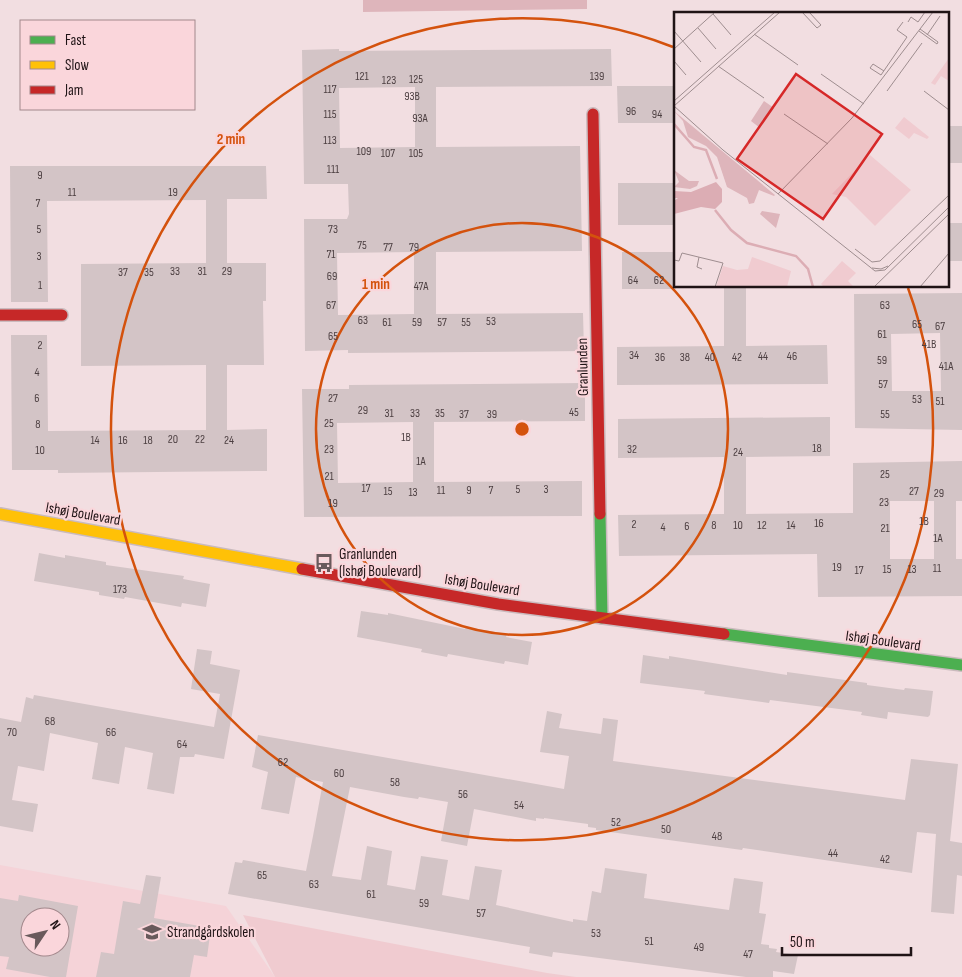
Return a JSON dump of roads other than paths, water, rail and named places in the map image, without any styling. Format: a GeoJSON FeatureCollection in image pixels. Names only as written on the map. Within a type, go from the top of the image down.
{"type":"FeatureCollection","features":[{"type":"Feature","properties":{"kind":"street","name":"Granlunden"},"geometry":{"type":"LineString","coordinates":[[593,114],[602,618]]}},
{"type":"Feature","properties":{"kind":"street"},"geometry":{"type":"LineString","coordinates":[[0,315],[62,315]]}},
{"type":"Feature","properties":{"kind":"street","name":"Ishøj Boulevard"},"geometry":{"type":"LineString","coordinates":[[0,514],[498,604],[962,665]]}},
{"type":"Feature","properties":{"kind":"place","name":"Granlunden (Ishøj Boulevard)"},"geometry":{"type":"Point","coordinates":[324,563]}},
{"type":"Feature","properties":{"kind":"place","name":"Strandgårdskolen"},"geometry":{"type":"Point","coordinates":[152,932]}}]}
